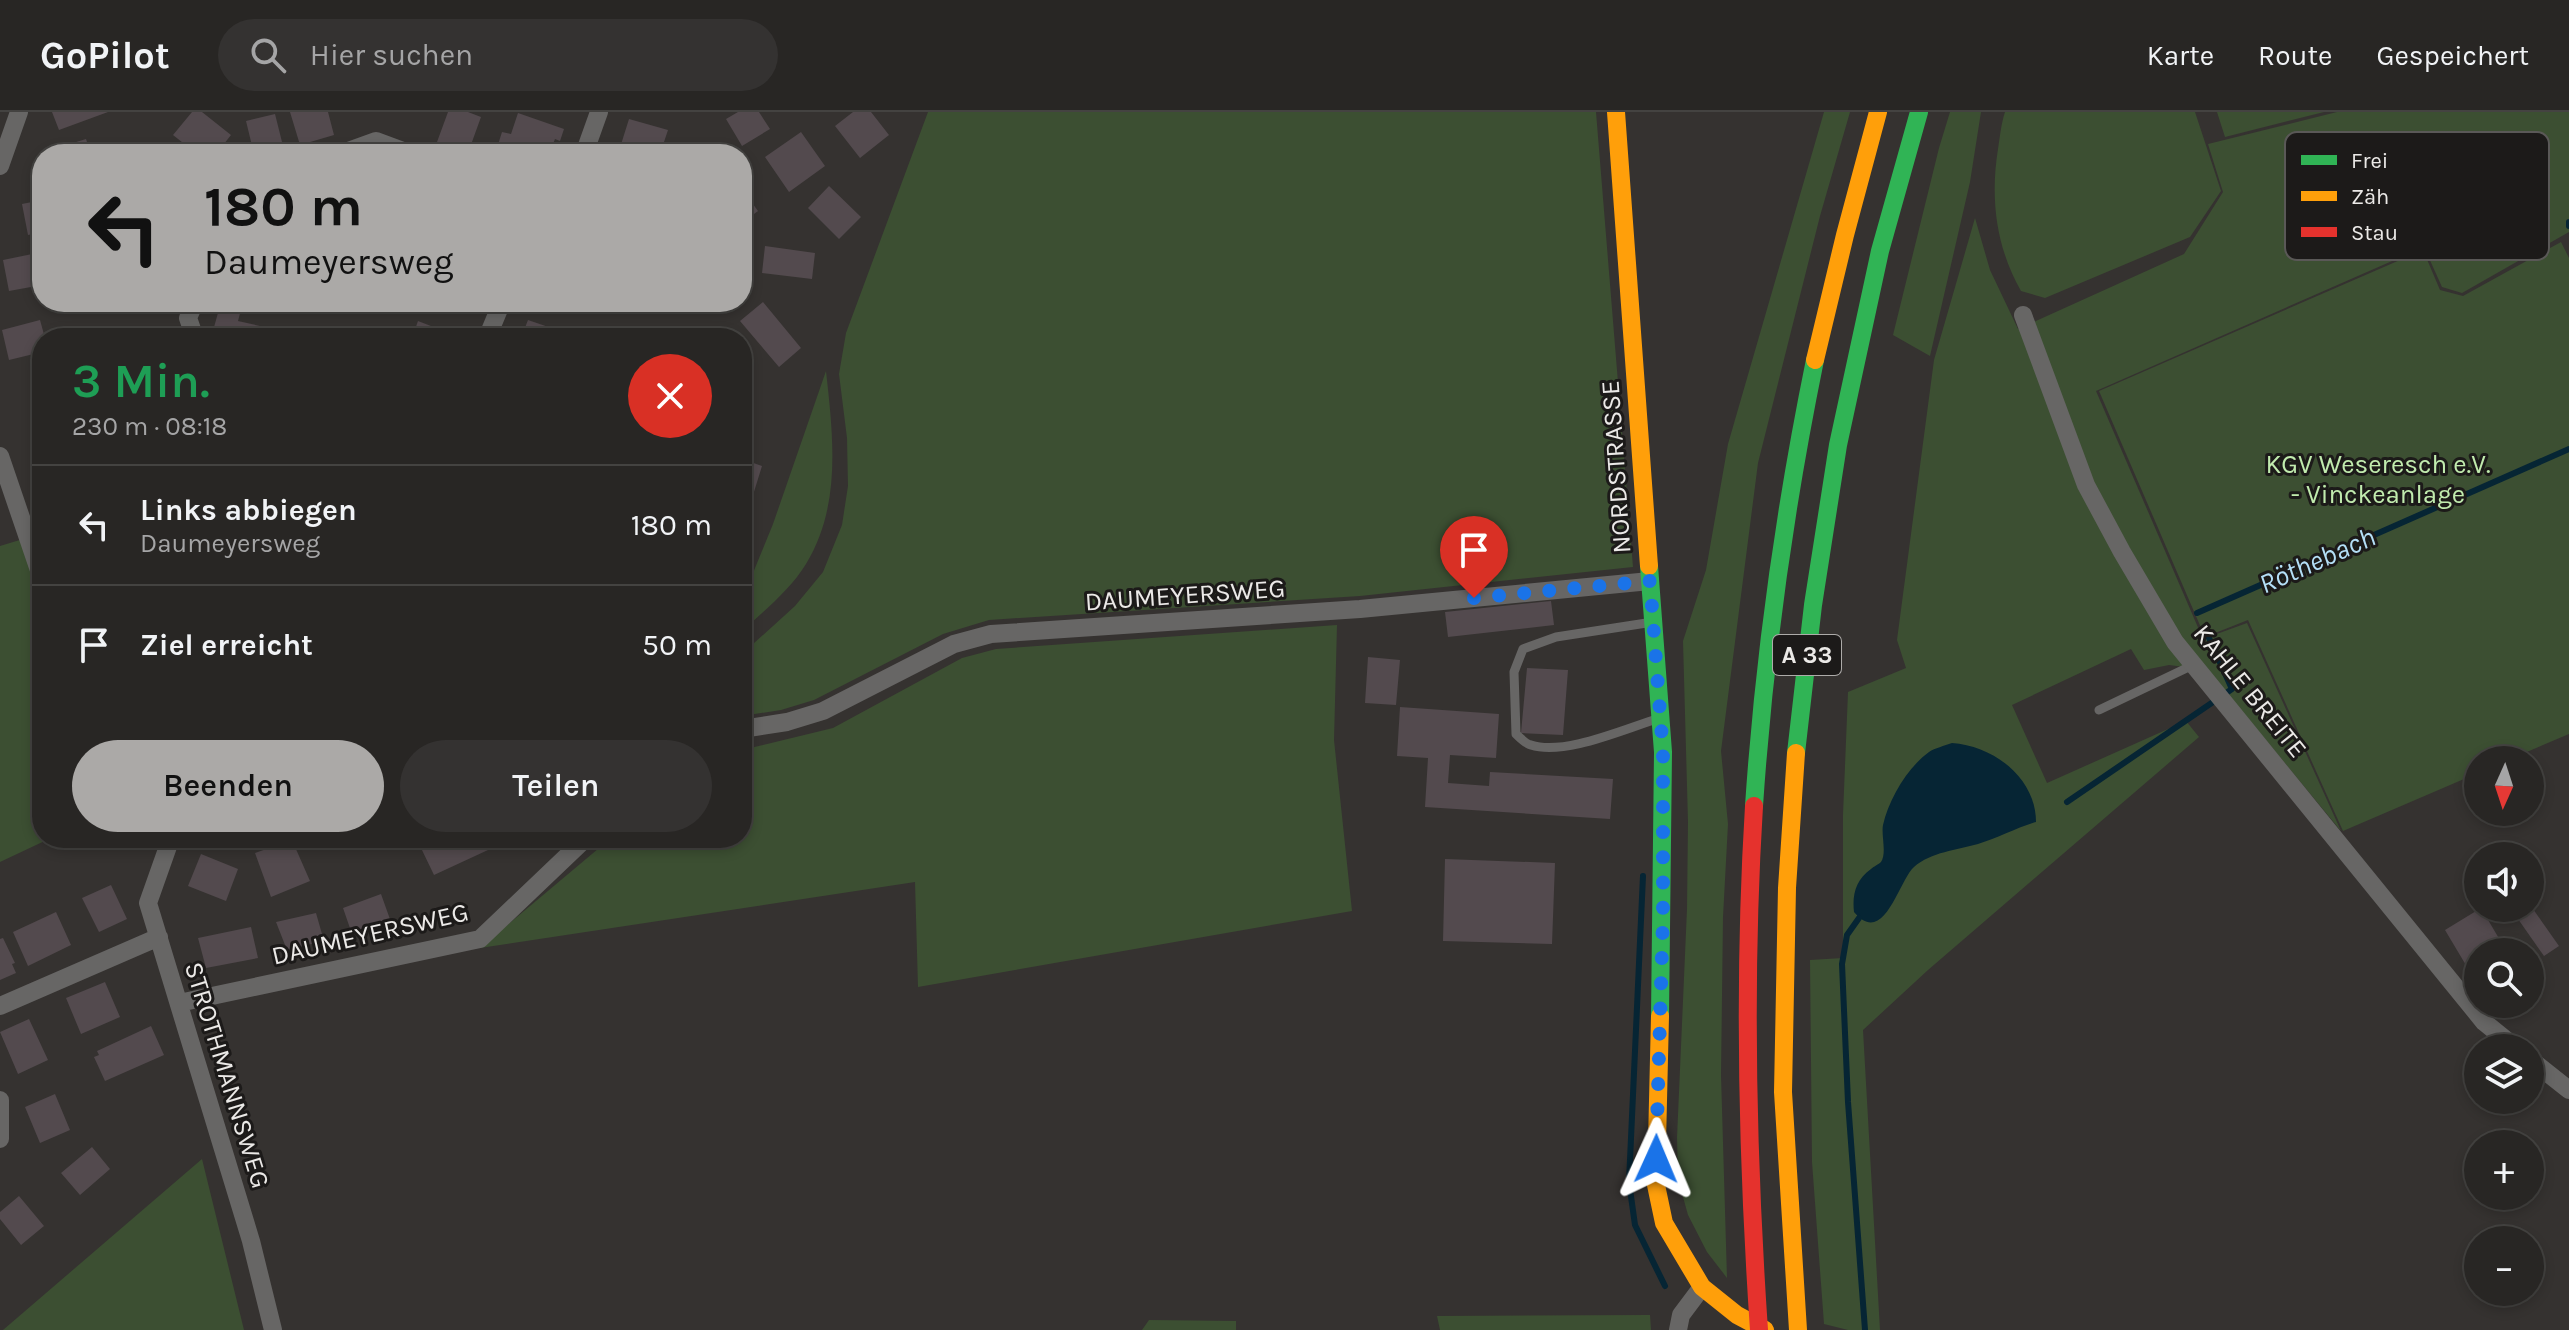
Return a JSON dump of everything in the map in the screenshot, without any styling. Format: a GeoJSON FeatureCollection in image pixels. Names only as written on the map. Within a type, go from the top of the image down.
{"type":"FeatureCollection","features":[{"type":"Feature","properties":{"kind":"main road","name":"NORDSTRASSE"},"geometry":{"type":"LineString","coordinates":[[1616,112],[1663,752],[1663,917],[1656,1185],[1664,1223],[1702,1287],[1762,1330]]}},
{"type":"Feature","properties":{"kind":"main road","name":"A 33"},"geometry":{"type":"LineString","coordinates":[[1762,1330],[1750,1202],[1746,1029],[1749,890],[1758,747],[1774,604],[1799,441],[1842,244],[1878,112]]}},
{"type":"Feature","properties":{"kind":"main road","name":"A 33"},"geometry":{"type":"LineString","coordinates":[[1798,1330],[1783,1092],[1787,888],[1796,747],[1813,605],[1838,445],[1880,251],[1919,112]]}},
{"type":"Feature","properties":{"kind":"street"},"geometry":{"type":"LineString","coordinates":[[0,166],[19,112]]}},
{"type":"Feature","properties":{"kind":"street"},"geometry":{"type":"LineString","coordinates":[[588,144],[599,112]]}},
{"type":"Feature","properties":{"kind":"street","name":"KAHLE BREITE"},"geometry":{"type":"LineString","coordinates":[[2023,315],[2086,485],[2175,642],[2484,1022],[2499,1034]]}},
{"type":"Feature","properties":{"kind":"street"},"geometry":{"type":"LineString","coordinates":[[0,456],[32,550]]}},
{"type":"Feature","properties":{"kind":"street","name":"DAUMEYERSWEG"},"geometry":{"type":"LineString","coordinates":[[752,727],[787,722],[823,711],[954,644],[991,634],[1360,609],[1650,581]]}},
{"type":"Feature","properties":{"kind":"street","name":"STROTHMANNSWEG"},"geometry":{"type":"LineString","coordinates":[[167,848],[148,903],[251,1241],[273,1330]]}},
{"type":"Feature","properties":{"kind":"street","name":"DAUMEYERSWEG"},"geometry":{"type":"LineString","coordinates":[[179,1003],[480,939],[576,848]]}},
{"type":"Feature","properties":{"kind":"street"},"geometry":{"type":"LineString","coordinates":[[0,1006],[159,937]]}},
{"type":"Feature","properties":{"kind":"street"},"geometry":{"type":"LineString","coordinates":[[2544,1070],[2569,1090]]}},
{"type":"Feature","properties":{"kind":"street"},"geometry":{"type":"LineString","coordinates":[[0,1100],[0,1139]]}},
{"type":"Feature","properties":{"kind":"street"},"geometry":{"type":"LineString","coordinates":[[1678,1330],[1681,1315],[1702,1287]]}},
{"type":"Feature","properties":{"kind":"lane"},"geometry":{"type":"LineString","coordinates":[[1653,622],[1556,637],[1523,649],[1514,672],[1516,734],[1529,745],[1573,745],[1660,718]]}},
{"type":"Feature","properties":{"kind":"lane"},"geometry":{"type":"LineString","coordinates":[[2099,710],[2193,665]]}},
{"type":"Feature","properties":{"kind":"green space"},"geometry":{"type":"Polygon","coordinates":[[[928,112],[1596,112],[1633,567],[1360,596],[989,620],[943,634],[814,700],[752,714],[752,645],[795,606],[823,572],[842,525],[848,486],[847,438],[839,374],[846,333],[928,112]]]}},
{"type":"Feature","properties":{"kind":"green space"},"geometry":{"type":"Polygon","coordinates":[[[1824,112],[1850,112],[1820,216],[1758,463],[1721,751],[1728,824],[1723,917],[1721,1075],[1727,1278],[1707,1252],[1688,1215],[1678,1179],[1688,822],[1683,641],[1706,570],[1728,444],[1824,112]]]}},
{"type":"Feature","properties":{"kind":"green space"},"geometry":{"type":"Polygon","coordinates":[[[1950,112],[1981,112],[1970,182],[1930,356],[1893,335],[1950,112]]]}},
{"type":"Feature","properties":{"kind":"green space"},"geometry":{"type":"Polygon","coordinates":[[[2005,112],[2195,112],[2221,191],[2190,237],[2045,298],[2021,291],[2006,257],[1995,204],[1996,168],[2005,112]]]}},
{"type":"Feature","properties":{"kind":"green space"},"geometry":{"type":"Polygon","coordinates":[[[2217,112],[2324,112],[2225,137],[2217,112]]]}},
{"type":"Feature","properties":{"kind":"green space"},"geometry":{"type":"Polygon","coordinates":[[[2337,112],[2569,112],[2569,232],[2549,243],[2549,132],[2285,132],[2285,260],[2394,260],[2096,391],[2203,639],[2247,623],[2341,831],[2208,670],[2169,665],[2144,670],[2131,649],[2012,705],[2047,783],[2186,721],[2199,737],[1928,970],[1863,1030],[1880,1330],[1848,1330],[1824,1324],[1812,1162],[1810,960],[1843,958],[1843,815],[1848,692],[1906,668],[1897,640],[1934,360],[1975,218],[1990,270],[2018,329],[2184,254],[2223,192],[2208,144],[2337,112]]]}},
{"type":"Feature","properties":{"kind":"green space","name":"KGV Weseresch e.V. - Vinckeanlage"},"geometry":{"type":"Polygon","coordinates":[[[2561,242],[2569,258],[2569,734],[2541,746],[2464,746],[2464,779],[2343,831],[2248,620],[2205,637],[2099,391],[2400,260],[2427,260],[2440,290],[2463,296],[2528,260],[2549,260],[2549,249],[2561,242]]]}},
{"type":"Feature","properties":{"kind":"green space"},"geometry":{"type":"Polygon","coordinates":[[[2430,260],[2520,260],[2462,293],[2442,287],[2430,260]]]}},
{"type":"Feature","properties":{"kind":"green space"},"geometry":{"type":"Polygon","coordinates":[[[826,371],[832,469],[825,518],[800,573],[752,622],[752,575],[826,371]]]}},
{"type":"Feature","properties":{"kind":"green space"},"geometry":{"type":"Polygon","coordinates":[[[23,539],[32,566],[32,847],[0,862],[0,546],[23,539]]]}},
{"type":"Feature","properties":{"kind":"green space"},"geometry":{"type":"Polygon","coordinates":[[[1337,625],[1334,740],[1352,911],[918,987],[915,882],[480,948],[599,848],[752,848],[752,748],[833,728],[962,658],[996,649],[1337,625]]]}},
{"type":"Feature","properties":{"kind":"green space"},"geometry":{"type":"Polygon","coordinates":[[[202,1159],[244,1330],[3,1330],[202,1159]]]}},
{"type":"Feature","properties":{"kind":"green space"},"geometry":{"type":"Polygon","coordinates":[[[1650,1315],[1651,1330],[1440,1330],[1437,1316],[1650,1315]]]}},
{"type":"Feature","properties":{"kind":"green space"},"geometry":{"type":"Polygon","coordinates":[[[1149,1320],[1236,1321],[1236,1330],[1142,1330],[1149,1320]]]}},
{"type":"Feature","properties":{"kind":"water"},"geometry":{"type":"Polygon","coordinates":[[[1952,743],[1983,750],[2010,767],[2029,792],[2036,822],[1921,862],[1908,874],[1882,917],[1874,922],[1865,921],[1854,912],[1855,893],[1862,878],[1883,858],[1883,825],[1894,795],[1906,775],[1921,759],[1931,751],[1952,743]]]}},
{"type":"Feature","properties":{"kind":"building"},"geometry":{"type":"Polygon","coordinates":[[[52,112],[108,112],[59,130],[52,112]]]}},
{"type":"Feature","properties":{"kind":"building"},"geometry":{"type":"Polygon","coordinates":[[[192,112],[202,112],[231,135],[224,144],[184,144],[173,135],[192,112]]]}},
{"type":"Feature","properties":{"kind":"building"},"geometry":{"type":"Polygon","coordinates":[[[290,112],[328,112],[334,135],[300,144],[290,112]]]}},
{"type":"Feature","properties":{"kind":"building"},"geometry":{"type":"Polygon","coordinates":[[[448,112],[468,112],[481,117],[471,144],[437,142],[448,112]]]}},
{"type":"Feature","properties":{"kind":"building"},"geometry":{"type":"Polygon","coordinates":[[[738,112],[759,112],[770,129],[741,144],[726,119],[738,112]]]}},
{"type":"Feature","properties":{"kind":"building"},"geometry":{"type":"Polygon","coordinates":[[[853,112],[871,112],[889,135],[860,158],[835,126],[853,112]]]}},
{"type":"Feature","properties":{"kind":"building"},"geometry":{"type":"Polygon","coordinates":[[[518,113],[564,129],[560,141],[555,139],[553,144],[498,144],[502,132],[511,134],[518,113]]]}},
{"type":"Feature","properties":{"kind":"building"},"geometry":{"type":"Polygon","coordinates":[[[275,114],[282,144],[252,144],[246,121],[275,114]]]}},
{"type":"Feature","properties":{"kind":"building"},"geometry":{"type":"Polygon","coordinates":[[[629,119],[668,130],[663,144],[621,144],[629,119]]]}},
{"type":"Feature","properties":{"kind":"building"},"geometry":{"type":"Polygon","coordinates":[[[801,132],[825,166],[789,192],[765,157],[801,132]]]}},
{"type":"Feature","properties":{"kind":"building"},"geometry":{"type":"Polygon","coordinates":[[[86,139],[88,144],[70,144],[86,139]]]}},
{"type":"Feature","properties":{"kind":"building"},"geometry":{"type":"Polygon","coordinates":[[[829,186],[861,217],[839,239],[808,208],[829,186]]]}},
{"type":"Feature","properties":{"kind":"building"},"geometry":{"type":"Polygon","coordinates":[[[32,202],[32,234],[28,235],[22,204],[32,202]]]}},
{"type":"Feature","properties":{"kind":"building"},"geometry":{"type":"Polygon","coordinates":[[[765,246],[815,253],[812,279],[762,273],[765,246]]]}},
{"type":"Feature","properties":{"kind":"building"},"geometry":{"type":"Polygon","coordinates":[[[32,254],[32,287],[9,291],[3,260],[32,254]]]}},
{"type":"Feature","properties":{"kind":"building"},"geometry":{"type":"Polygon","coordinates":[[[763,302],[801,348],[779,367],[752,335],[752,328],[746,328],[740,321],[763,302]]]}},
{"type":"Feature","properties":{"kind":"building"},"geometry":{"type":"Polygon","coordinates":[[[218,312],[240,312],[238,321],[260,326],[260,328],[214,328],[218,312]]]}},
{"type":"Feature","properties":{"kind":"building"},"geometry":{"type":"Polygon","coordinates":[[[40,320],[42,328],[32,328],[32,354],[9,360],[2,330],[40,320]]]}},
{"type":"Feature","properties":{"kind":"building"},"geometry":{"type":"Polygon","coordinates":[[[528,320],[551,328],[525,328],[528,320]]]}},
{"type":"Feature","properties":{"kind":"building"},"geometry":{"type":"Polygon","coordinates":[[[418,321],[436,328],[416,328],[418,321]]]}},
{"type":"Feature","properties":{"kind":"building"},"geometry":{"type":"Polygon","coordinates":[[[752,462],[762,466],[752,495],[752,462]]]}},
{"type":"Feature","properties":{"kind":"building"},"geometry":{"type":"Polygon","coordinates":[[[1551,601],[1554,625],[1448,637],[1445,612],[1551,601]]]}},
{"type":"Feature","properties":{"kind":"building"},"geometry":{"type":"Polygon","coordinates":[[[1368,657],[1400,660],[1396,705],[1365,703],[1368,657]]]}},
{"type":"Feature","properties":{"kind":"building"},"geometry":{"type":"Polygon","coordinates":[[[1527,668],[1568,670],[1563,735],[1521,733],[1527,668]]]}},
{"type":"Feature","properties":{"kind":"building"},"geometry":{"type":"Polygon","coordinates":[[[1400,707],[1499,714],[1496,758],[1450,755],[1448,783],[1489,786],[1490,772],[1613,779],[1610,819],[1425,807],[1428,758],[1397,756],[1400,707]]]}},
{"type":"Feature","properties":{"kind":"building"},"geometry":{"type":"Polygon","coordinates":[[[269,848],[296,848],[310,881],[271,897],[255,853],[269,848]]]}},
{"type":"Feature","properties":{"kind":"building"},"geometry":{"type":"Polygon","coordinates":[[[421,848],[488,850],[434,875],[421,848]]]}},
{"type":"Feature","properties":{"kind":"building"},"geometry":{"type":"Polygon","coordinates":[[[201,854],[238,869],[226,901],[188,886],[201,854]]]}},
{"type":"Feature","properties":{"kind":"building"},"geometry":{"type":"Polygon","coordinates":[[[1445,859],[1555,863],[1552,944],[1443,941],[1445,859]]]}},
{"type":"Feature","properties":{"kind":"building"},"geometry":{"type":"Polygon","coordinates":[[[111,885],[127,919],[99,932],[82,898],[111,885]]]}},
{"type":"Feature","properties":{"kind":"building"},"geometry":{"type":"Polygon","coordinates":[[[381,894],[391,922],[352,934],[343,908],[381,894]]]}},
{"type":"Feature","properties":{"kind":"building"},"geometry":{"type":"Polygon","coordinates":[[[56,912],[71,945],[28,966],[13,932],[56,912]]]}},
{"type":"Feature","properties":{"kind":"building"},"geometry":{"type":"Polygon","coordinates":[[[316,913],[324,941],[287,950],[276,922],[316,913]]]}},
{"type":"Feature","properties":{"kind":"building"},"geometry":{"type":"Polygon","coordinates":[[[2464,918],[2464,922],[2489,922],[2499,938],[2464,938],[2464,962],[2445,930],[2464,918]]]}},
{"type":"Feature","properties":{"kind":"building"},"geometry":{"type":"Polygon","coordinates":[[[2520,922],[2542,922],[2559,946],[2544,956],[2544,938],[2531,938],[2520,922]]]}},
{"type":"Feature","properties":{"kind":"building"},"geometry":{"type":"Polygon","coordinates":[[[251,927],[258,958],[206,968],[198,938],[251,927]]]}},
{"type":"Feature","properties":{"kind":"building"},"geometry":{"type":"Polygon","coordinates":[[[3,938],[15,963],[12,964],[16,973],[0,980],[0,939],[3,938]]]}},
{"type":"Feature","properties":{"kind":"building"},"geometry":{"type":"Polygon","coordinates":[[[105,982],[120,1017],[81,1034],[66,998],[105,982]]]}},
{"type":"Feature","properties":{"kind":"building"},"geometry":{"type":"Polygon","coordinates":[[[29,1019],[48,1060],[18,1074],[0,1032],[29,1019]]]}},
{"type":"Feature","properties":{"kind":"building"},"geometry":{"type":"Polygon","coordinates":[[[151,1026],[164,1055],[105,1081],[94,1057],[99,1055],[97,1051],[151,1026]]]}},
{"type":"Feature","properties":{"kind":"building"},"geometry":{"type":"Polygon","coordinates":[[[55,1094],[70,1130],[40,1143],[25,1107],[55,1094]]]}},
{"type":"Feature","properties":{"kind":"building"},"geometry":{"type":"Polygon","coordinates":[[[92,1147],[110,1169],[80,1195],[61,1173],[92,1147]]]}},
{"type":"Feature","properties":{"kind":"building"},"geometry":{"type":"Polygon","coordinates":[[[19,1196],[44,1226],[21,1245],[0,1219],[0,1212],[19,1196]]]}},
{"type":"Feature","properties":{"kind":"waterway","name":"Röthebach"},"geometry":{"type":"LineString","coordinates":[[2197,613],[2569,449]]}},
{"type":"Feature","properties":{"kind":"waterway","name":"Röthebach"},"geometry":{"type":"LineString","coordinates":[[2067,802],[2232,689],[2209,638]]}},
{"type":"Feature","properties":{"kind":"waterway"},"geometry":{"type":"LineString","coordinates":[[1643,876],[1629,1182],[1635,1225],[1665,1286]]}},
{"type":"Feature","properties":{"kind":"waterway"},"geometry":{"type":"LineString","coordinates":[[1859,918],[1847,935],[1842,964],[1848,1102],[1865,1330]]}},
{"type":"Feature","properties":{"kind":"traffic: fast"},"geometry":{"type":"LineString","coordinates":[[1796,753],[1813,605],[1838,445],[1880,251],[1919,112]]}},
{"type":"Feature","properties":{"kind":"traffic: fast"},"geometry":{"type":"LineString","coordinates":[[1754,806],[1777,582],[1815,360]]}},
{"type":"Feature","properties":{"kind":"traffic: fast"},"geometry":{"type":"LineString","coordinates":[[1649,566],[1663,752],[1660,1016]]}},
{"type":"Feature","properties":{"kind":"traffic: slow"},"geometry":{"type":"LineString","coordinates":[[1616,112],[1649,566]]}},
{"type":"Feature","properties":{"kind":"traffic: slow"},"geometry":{"type":"LineString","coordinates":[[1815,360],[1878,112]]}},
{"type":"Feature","properties":{"kind":"traffic: slow"},"geometry":{"type":"LineString","coordinates":[[1796,753],[1787,888],[1783,1092],[1798,1330]]}},
{"type":"Feature","properties":{"kind":"traffic: slow"},"geometry":{"type":"LineString","coordinates":[[1660,1016],[1656,1185],[1664,1223],[1702,1287],[1737,1315],[1765,1330]]}},
{"type":"Feature","properties":{"kind":"traffic: jam"},"geometry":{"type":"LineString","coordinates":[[1754,806],[1748,938],[1748,1068],[1759,1330]]}},
{"type":"Feature","properties":{"kind":"route"},"geometry":{"type":"LineString","coordinates":[[1474,598],[1650,581],[1663,752],[1663,917],[1656,1159]]}}]}
